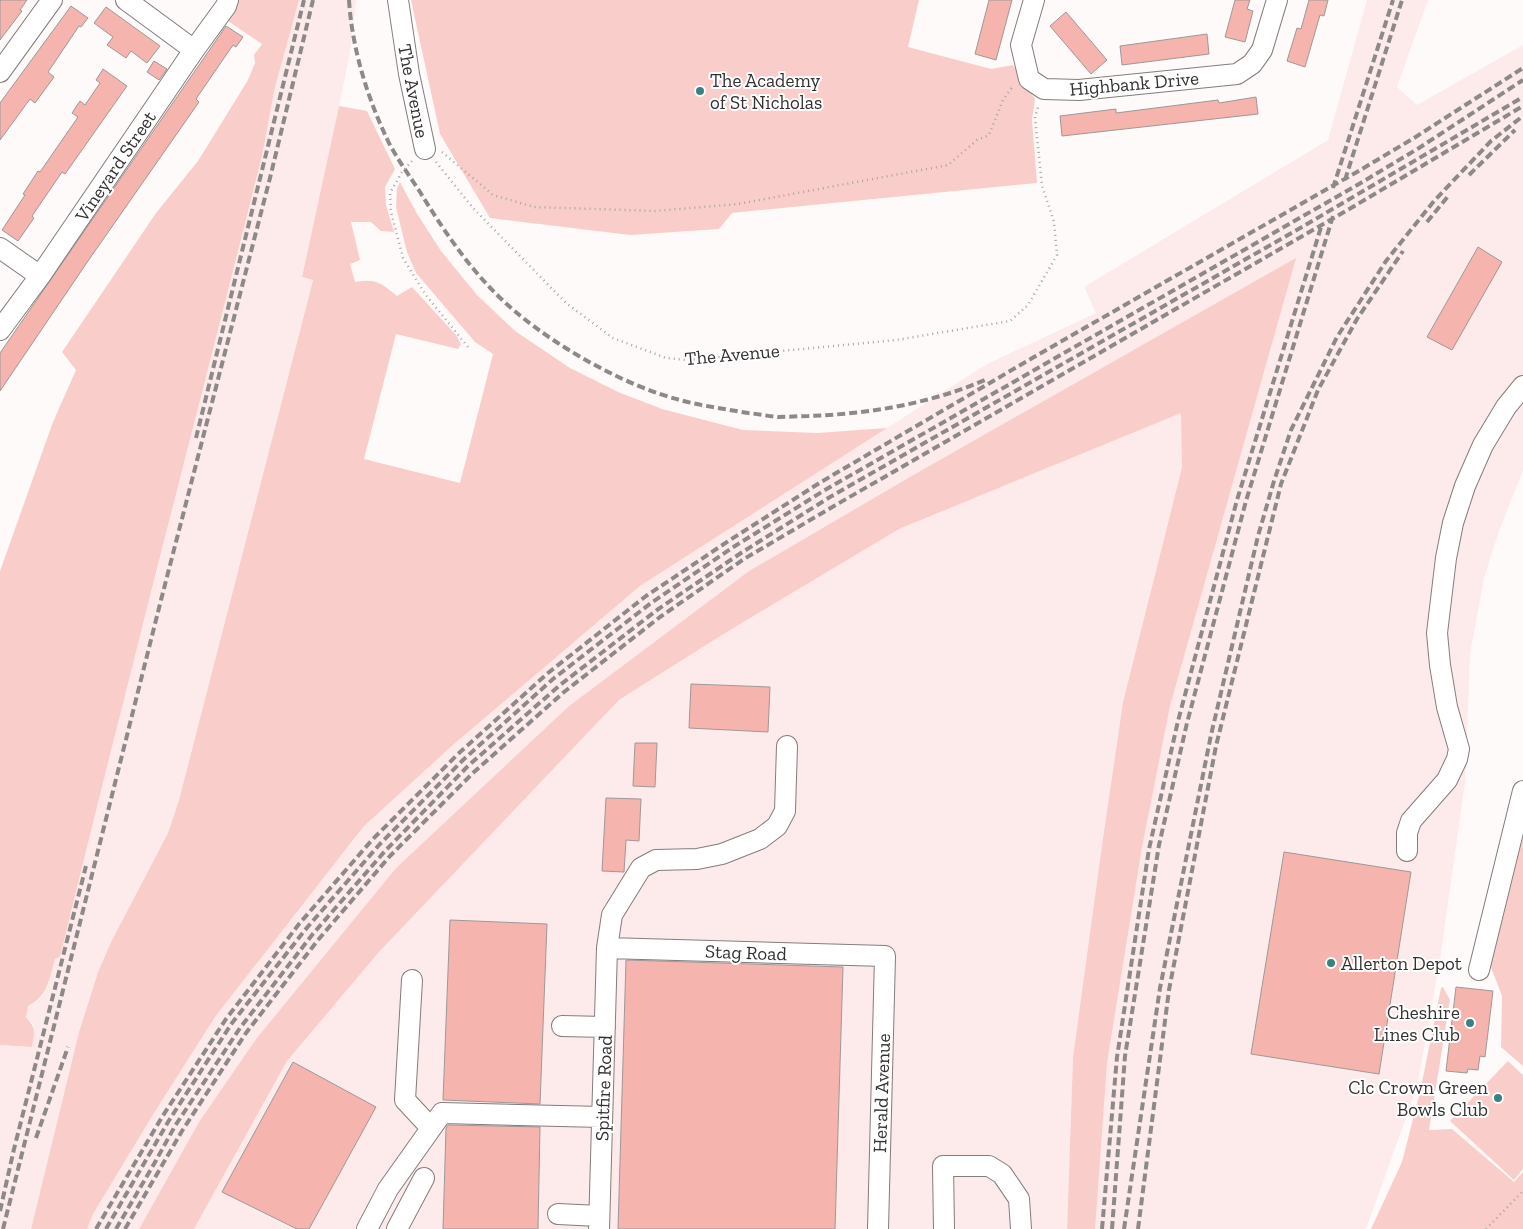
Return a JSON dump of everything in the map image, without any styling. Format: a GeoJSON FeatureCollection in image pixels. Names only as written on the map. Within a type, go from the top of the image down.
{"type":"FeatureCollection","features":[{"type":"Feature","properties":{"kind":"street"},"geometry":{"type":"LineString","coordinates":[[0,72],[52,0]]}},
{"type":"Feature","properties":{"kind":"street"},"geometry":{"type":"LineString","coordinates":[[126,0],[194,50]]}},
{"type":"Feature","properties":{"kind":"street","name":"Vineyard Street"},"geometry":{"type":"LineString","coordinates":[[1,327],[40,276],[226,6],[228,0]]}},
{"type":"Feature","properties":{"kind":"street","name":"The Avenue"},"geometry":{"type":"LineString","coordinates":[[398,0],[408,74],[424,142]]}},
{"type":"Feature","properties":{"kind":"street"},"geometry":{"type":"LineString","coordinates":[[1028,73],[1021,45],[1034,0]]}},
{"type":"Feature","properties":{"kind":"street","name":"Highbank Drive"},"geometry":{"type":"LineString","coordinates":[[1028,73],[1028,79],[1044,89],[1079,90],[1236,74],[1252,64],[1262,50],[1277,0]]}},
{"type":"Feature","properties":{"kind":"street"},"geometry":{"type":"LineString","coordinates":[[0,248],[40,276]]}},
{"type":"Feature","properties":{"kind":"street"},"geometry":{"type":"LineString","coordinates":[[1406,852],[1407,833],[1411,821],[1447,780],[1458,754],[1447,707],[1437,633],[1446,558],[1453,523],[1465,486],[1483,445],[1506,407],[1523,386]]}},
{"type":"Feature","properties":{"kind":"street","name":"Spitfire Road"},"geometry":{"type":"LineString","coordinates":[[599,1222],[607,948],[612,915],[641,868],[656,860],[697,859],[722,854],[760,839],[777,826],[785,811],[787,746]]}},
{"type":"Feature","properties":{"kind":"street"},"geometry":{"type":"LineString","coordinates":[[1479,970],[1523,791]]}},
{"type":"Feature","properties":{"kind":"street","name":"Stag Road"},"geometry":{"type":"LineString","coordinates":[[607,948],[885,956]]}},
{"type":"Feature","properties":{"kind":"street","name":"Herald Avenue"},"geometry":{"type":"LineString","coordinates":[[878,1229],[885,956]]}},
{"type":"Feature","properties":{"kind":"street"},"geometry":{"type":"LineString","coordinates":[[412,980],[405,1100],[431,1128]]}},
{"type":"Feature","properties":{"kind":"street"},"geometry":{"type":"LineString","coordinates":[[562,1026],[604,1027]]}},
{"type":"Feature","properties":{"kind":"street"},"geometry":{"type":"LineString","coordinates":[[367,1229],[388,1189],[442,1113],[602,1117]]}},
{"type":"Feature","properties":{"kind":"street"},"geometry":{"type":"LineString","coordinates":[[944,1229],[943,1166],[989,1166],[1002,1174],[1019,1199],[1021,1229]]}},
{"type":"Feature","properties":{"kind":"street"},"geometry":{"type":"LineString","coordinates":[[377,1210],[399,1225],[424,1178]]}},
{"type":"Feature","properties":{"kind":"street"},"geometry":{"type":"LineString","coordinates":[[558,1214],[599,1222]]}},
{"type":"Feature","properties":{"kind":"path"},"geometry":{"type":"LineString","coordinates":[[468,347],[425,294],[403,258],[392,212],[390,193],[424,142],[492,195],[534,207],[656,211],[738,204],[948,165],[977,140],[989,136],[1003,100],[1016,82],[1028,73]]}},
{"type":"Feature","properties":{"kind":"path","name":"The Avenue"},"geometry":{"type":"LineString","coordinates":[[424,142],[473,208],[566,303],[613,338],[666,358],[688,360],[896,340],[1010,321],[1028,305],[1057,254],[1054,222],[1042,186],[1035,117],[1044,89]]}},
{"type":"Feature","properties":{"kind":"path"},"geometry":{"type":"LineString","coordinates":[[1486,1229],[1523,1191]]}},
{"type":"Feature","properties":{"kind":"shaded area"},"geometry":{"type":"Polygon","coordinates":[[[237,0],[299,0],[275,87],[262,156],[60,957],[55,959],[44,992],[35,1002],[28,1006],[26,1017],[34,1031],[32,1047],[0,1045],[0,571],[53,422],[76,370],[62,352],[156,213],[198,161],[248,80],[255,63],[254,55],[262,44],[228,21],[237,0]]]}},
{"type":"Feature","properties":{"kind":"shaded area"},"geometry":{"type":"Polygon","coordinates":[[[299,0],[356,0],[349,57],[302,277],[313,279],[179,800],[168,833],[111,942],[98,972],[79,1032],[31,1229],[0,1229],[0,1045],[32,1047],[33,1024],[26,1017],[28,1006],[37,1002],[44,993],[55,959],[60,957],[123,699],[262,156],[275,87],[299,0]]]}},
{"type":"Feature","properties":{"kind":"shaded area","name":"The Academy of St Nicholas"},"geometry":{"type":"Polygon","coordinates":[[[411,0],[919,0],[908,47],[991,69],[1013,65],[1035,99],[1032,120],[1037,183],[732,213],[719,229],[630,235],[490,218],[440,134],[411,0]]]}},
{"type":"Feature","properties":{"kind":"shaded area"},"geometry":{"type":"Polygon","coordinates":[[[1367,0],[1428,0],[1397,87],[1417,105],[1523,45],[1523,470],[1499,531],[1484,578],[1470,654],[1465,782],[1440,960],[1417,1087],[1366,1229],[1075,1229],[1162,676],[1284,266],[915,474],[749,571],[569,706],[396,868],[256,1039],[199,1122],[139,1229],[87,1229],[93,1214],[215,1017],[362,827],[454,744],[640,586],[987,364],[1096,313],[1084,287],[1328,140],[1367,0]]]}},
{"type":"Feature","properties":{"kind":"shaded area"},"geometry":{"type":"Polygon","coordinates":[[[339,106],[367,111],[395,169],[385,187],[386,205],[394,232],[381,231],[371,222],[351,222],[360,260],[350,264],[355,282],[374,281],[397,296],[412,287],[456,335],[461,344],[458,349],[396,334],[364,459],[460,483],[493,354],[475,342],[416,273],[407,252],[396,207],[397,188],[400,182],[416,212],[441,251],[477,295],[515,331],[570,368],[618,392],[662,409],[743,430],[817,433],[887,428],[640,586],[454,744],[363,827],[215,1017],[93,1214],[87,1229],[31,1229],[79,1032],[98,972],[111,942],[168,833],[179,800],[313,280],[302,277],[339,106]]]}},
{"type":"Feature","properties":{"kind":"shaded area"},"geometry":{"type":"Polygon","coordinates":[[[1296,258],[1170,706],[1142,847],[1107,1063],[1095,1229],[1067,1229],[1073,1057],[1123,702],[1182,467],[1181,413],[899,529],[722,635],[619,700],[379,952],[287,1061],[194,1229],[139,1229],[199,1122],[256,1039],[396,868],[569,706],[749,571],[915,474],[1296,258]]]}},
{"type":"Feature","properties":{"kind":"shaded area"},"geometry":{"type":"Polygon","coordinates":[[[1182,412],[1182,467],[1123,702],[1102,845],[1073,1057],[1067,1229],[194,1229],[287,1061],[379,952],[619,700],[722,635],[899,529],[1182,412]]]}},
{"type":"Feature","properties":{"kind":"shaded area"},"geometry":{"type":"Polygon","coordinates":[[[1523,810],[1523,1066],[1501,1047],[1502,996],[1487,957],[1523,810]]]}},
{"type":"Feature","properties":{"kind":"shaded area"},"geometry":{"type":"Polygon","coordinates":[[[1443,987],[1450,1000],[1429,1130],[1452,1129],[1514,1182],[1523,1172],[1523,1229],[1371,1229],[1402,1162],[1420,1092],[1441,988],[1443,987]]]}},
{"type":"Feature","properties":{"kind":"shaded area","name":"Clc Crown Green Bowls Club"},"geometry":{"type":"Polygon","coordinates":[[[1508,1061],[1523,1075],[1523,1169],[1514,1180],[1450,1121],[1508,1061]]]}},
{"type":"Feature","properties":{"kind":"building"},"geometry":{"type":"Polygon","coordinates":[[[0,0],[27,0],[20,10],[22,11],[0,40],[0,0]]]}},
{"type":"Feature","properties":{"kind":"building"},"geometry":{"type":"Polygon","coordinates":[[[989,0],[1012,0],[996,60],[975,54],[989,0]]]}},
{"type":"Feature","properties":{"kind":"building"},"geometry":{"type":"Polygon","coordinates":[[[1235,0],[1250,0],[1247,9],[1253,11],[1245,42],[1225,37],[1235,0]]]}},
{"type":"Feature","properties":{"kind":"building"},"geometry":{"type":"Polygon","coordinates":[[[1309,0],[1328,0],[1324,16],[1320,15],[1305,67],[1287,61],[1297,28],[1301,29],[1309,0]]]}},
{"type":"Feature","properties":{"kind":"building"},"geometry":{"type":"Polygon","coordinates":[[[71,6],[88,18],[81,27],[79,26],[48,72],[54,77],[35,103],[30,99],[0,140],[0,103],[71,6]]]}},
{"type":"Feature","properties":{"kind":"building"},"geometry":{"type":"Polygon","coordinates":[[[106,7],[160,46],[147,63],[131,51],[126,58],[107,45],[113,37],[94,23],[106,7]]]}},
{"type":"Feature","properties":{"kind":"building"},"geometry":{"type":"Polygon","coordinates":[[[1066,12],[1107,60],[1091,74],[1050,26],[1066,12]]]}},
{"type":"Feature","properties":{"kind":"building"},"geometry":{"type":"Polygon","coordinates":[[[226,26],[243,37],[236,47],[233,45],[196,99],[199,102],[0,391],[0,353],[226,26]]]}},
{"type":"Feature","properties":{"kind":"building"},"geometry":{"type":"Polygon","coordinates":[[[1207,34],[1209,54],[1122,65],[1120,46],[1207,34]]]}},
{"type":"Feature","properties":{"kind":"building"},"geometry":{"type":"Polygon","coordinates":[[[154,61],[167,69],[159,80],[147,72],[154,61]]]}},
{"type":"Feature","properties":{"kind":"building"},"geometry":{"type":"Polygon","coordinates":[[[103,69],[127,86],[65,174],[62,172],[32,216],[34,218],[18,241],[2,230],[38,171],[40,172],[78,117],[72,113],[80,101],[85,105],[100,83],[96,80],[103,69]]]}},
{"type":"Feature","properties":{"kind":"building"},"geometry":{"type":"Polygon","coordinates":[[[1256,97],[1258,114],[1062,136],[1060,116],[1116,109],[1116,113],[1218,100],[1219,103],[1256,97]]]}},
{"type":"Feature","properties":{"kind":"building"},"geometry":{"type":"Polygon","coordinates":[[[1478,247],[1502,262],[1452,350],[1427,337],[1478,247]]]}},
{"type":"Feature","properties":{"kind":"building"},"geometry":{"type":"Polygon","coordinates":[[[691,684],[770,687],[768,732],[689,728],[691,684]]]}},
{"type":"Feature","properties":{"kind":"building"},"geometry":{"type":"Polygon","coordinates":[[[635,743],[657,743],[655,787],[633,786],[635,743]]]}},
{"type":"Feature","properties":{"kind":"building"},"geometry":{"type":"Polygon","coordinates":[[[606,798],[641,799],[639,841],[626,840],[624,872],[602,871],[606,798]]]}},
{"type":"Feature","properties":{"kind":"building","name":"Allerton Depot"},"geometry":{"type":"Polygon","coordinates":[[[1284,852],[1411,872],[1379,1074],[1251,1054],[1284,852]]]}},
{"type":"Feature","properties":{"kind":"building"},"geometry":{"type":"Polygon","coordinates":[[[450,920],[547,924],[540,1104],[443,1100],[450,920]]]}},
{"type":"Feature","properties":{"kind":"building"},"geometry":{"type":"Polygon","coordinates":[[[626,960],[843,967],[835,1229],[618,1229],[626,960]]]}},
{"type":"Feature","properties":{"kind":"building","name":"Cheshire Lines Club"},"geometry":{"type":"Polygon","coordinates":[[[1456,987],[1493,991],[1485,1057],[1480,1056],[1478,1070],[1468,1069],[1467,1073],[1446,1071],[1456,987]]]}},
{"type":"Feature","properties":{"kind":"building"},"geometry":{"type":"Polygon","coordinates":[[[293,1062],[376,1107],[309,1229],[297,1229],[222,1192],[293,1062]]]}},
{"type":"Feature","properties":{"kind":"building"},"geometry":{"type":"Polygon","coordinates":[[[448,1125],[540,1127],[538,1229],[443,1229],[446,1128],[448,1125]]]}},
{"type":"Feature","properties":{"kind":"railway"},"geometry":{"type":"LineString","coordinates":[[196,438],[304,0]]}},
{"type":"Feature","properties":{"kind":"railway"},"geometry":{"type":"LineString","coordinates":[[3,1229],[161,600],[270,178],[313,0]]}},
{"type":"Feature","properties":{"kind":"railway"},"geometry":{"type":"LineString","coordinates":[[349,0],[353,36],[367,90],[380,124],[399,161],[452,241],[476,272],[517,313],[573,353],[616,376],[659,394],[705,406],[778,417],[831,415],[876,410],[942,395],[985,380]]}},
{"type":"Feature","properties":{"kind":"railway"},"geometry":{"type":"LineString","coordinates":[[1333,188],[1393,0]]}},
{"type":"Feature","properties":{"kind":"railway"},"geometry":{"type":"LineString","coordinates":[[1345,180],[1402,0]]}},
{"type":"Feature","properties":{"kind":"railway"},"geometry":{"type":"LineString","coordinates":[[96,1229],[162,1117],[226,1019],[299,924],[372,840],[458,754],[548,673],[646,596],[821,482],[1034,357],[1362,169],[1523,68]]}},
{"type":"Feature","properties":{"kind":"railway"},"geometry":{"type":"LineString","coordinates":[[106,1229],[168,1122],[232,1023],[305,930],[379,845],[463,760],[553,679],[651,603],[735,546],[825,490],[1359,184],[1419,148],[1523,80]]}},
{"type":"Feature","properties":{"kind":"railway"},"geometry":{"type":"LineString","coordinates":[[116,1229],[175,1126],[240,1028],[312,935],[385,851],[468,766],[560,685],[657,610],[741,553],[830,497],[1302,227],[1523,97]]}},
{"type":"Feature","properties":{"kind":"railway"},"geometry":{"type":"LineString","coordinates":[[125,1229],[182,1131],[246,1033],[318,940],[390,856],[474,772],[564,692],[660,617],[744,559],[1351,208],[1523,106]]}},
{"type":"Feature","properties":{"kind":"railway"},"geometry":{"type":"LineString","coordinates":[[1124,1229],[1160,988],[1211,735],[1258,536],[1291,430],[1337,337],[1386,261],[1434,201],[1491,141],[1523,116]]}},
{"type":"Feature","properties":{"kind":"railway"},"geometry":{"type":"LineString","coordinates":[[1469,175],[1515,130]]}},
{"type":"Feature","properties":{"kind":"railway"},"geometry":{"type":"LineString","coordinates":[[1427,222],[1449,195]]}},
{"type":"Feature","properties":{"kind":"railway"},"geometry":{"type":"LineString","coordinates":[[1112,1229],[1125,1056],[1159,845],[1187,723],[1246,501],[1333,216]]}},
{"type":"Feature","properties":{"kind":"railway"},"geometry":{"type":"LineString","coordinates":[[1102,1229],[1117,1057],[1149,849],[1178,721],[1237,500],[1322,224]]}},
{"type":"Feature","properties":{"kind":"railway"},"geometry":{"type":"LineString","coordinates":[[1138,1229],[1169,990],[1216,746],[1281,484],[1318,390],[1357,319],[1403,251]]}},
{"type":"Feature","properties":{"kind":"railway"},"geometry":{"type":"LineString","coordinates":[[0,1211],[86,866]]}},
{"type":"Feature","properties":{"kind":"railway"},"geometry":{"type":"LineString","coordinates":[[36,1138],[68,1047]]}},
{"type":"Feature","properties":{"kind":"place","name":"The Academy of St Nicholas"},"geometry":{"type":"Point","coordinates":[700,91]}},
{"type":"Feature","properties":{"kind":"place","name":"Allerton Depot"},"geometry":{"type":"Point","coordinates":[1331,963]}},
{"type":"Feature","properties":{"kind":"place","name":"Cheshire Lines Club"},"geometry":{"type":"Point","coordinates":[1470,1023]}},
{"type":"Feature","properties":{"kind":"place","name":"Clc Crown Green Bowls Club"},"geometry":{"type":"Point","coordinates":[1498,1098]}}]}
